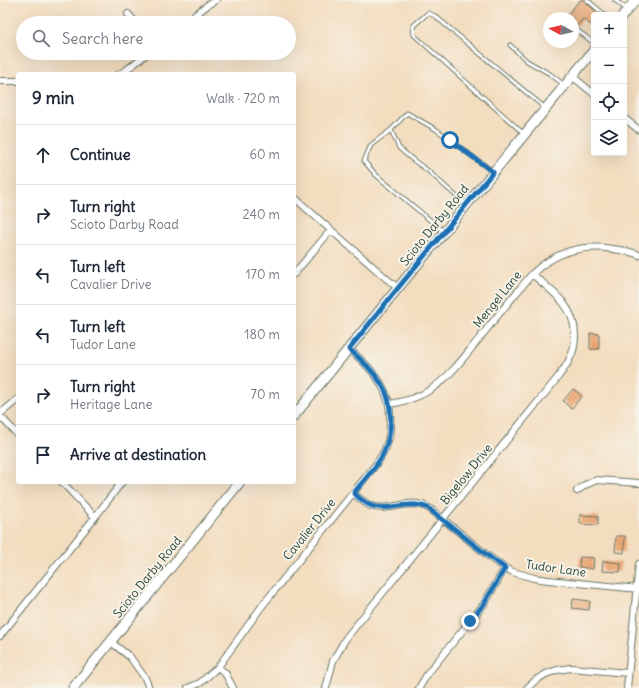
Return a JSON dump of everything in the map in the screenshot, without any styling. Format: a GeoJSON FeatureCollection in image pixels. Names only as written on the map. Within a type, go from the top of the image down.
{"type":"FeatureCollection","features":[{"type":"Feature","properties":{"kind":"main road"},"geometry":{"type":"LineString","coordinates":[[626,12],[636,0]]}},
{"type":"Feature","properties":{"kind":"main road","name":"Scioto Darby Road"},"geometry":{"type":"LineString","coordinates":[[296,414],[591,54]]}},
{"type":"Feature","properties":{"kind":"main road","name":"Scioto Darby Road"},"geometry":{"type":"LineString","coordinates":[[73,688],[238,484]]}},
{"type":"Feature","properties":{"kind":"street"},"geometry":{"type":"LineString","coordinates":[[194,16],[216,0]]}},
{"type":"Feature","properties":{"kind":"street"},"geometry":{"type":"LineString","coordinates":[[123,72],[139,60]]}},
{"type":"Feature","properties":{"kind":"street"},"geometry":{"type":"LineString","coordinates":[[572,76],[591,92]]}},
{"type":"Feature","properties":{"kind":"street"},"geometry":{"type":"LineString","coordinates":[[0,81],[16,81]]}},
{"type":"Feature","properties":{"kind":"street"},"geometry":{"type":"LineString","coordinates":[[626,120],[639,130]]}},
{"type":"Feature","properties":{"kind":"street"},"geometry":{"type":"LineString","coordinates":[[296,199],[398,288]]}},
{"type":"Feature","properties":{"kind":"street"},"geometry":{"type":"LineString","coordinates":[[296,272],[331,230]]}},
{"type":"Feature","properties":{"kind":"street","name":"Mengel Lane"},"geometry":{"type":"LineString","coordinates":[[389,404],[408,400],[440,384],[540,266],[567,252],[581,249],[607,248],[629,251],[639,255]]}},
{"type":"Feature","properties":{"kind":"street","name":"Bigelow Drive"},"geometry":{"type":"LineString","coordinates":[[326,688],[333,660],[346,638],[555,381],[570,360],[574,350],[575,339],[573,320],[570,311],[556,294],[532,274]]}},
{"type":"Feature","properties":{"kind":"street","name":"Cavalier Drive"},"geometry":{"type":"LineString","coordinates":[[188,688],[200,683],[218,667],[262,606],[354,493],[382,455],[390,432],[391,418],[385,391],[381,383],[361,359],[349,349]]}},
{"type":"Feature","properties":{"kind":"street"},"geometry":{"type":"LineString","coordinates":[[16,400],[0,415],[16,433]]}},
{"type":"Feature","properties":{"kind":"street"},"geometry":{"type":"LineString","coordinates":[[577,492],[585,485],[597,480],[639,483]]}},
{"type":"Feature","properties":{"kind":"street"},"geometry":{"type":"LineString","coordinates":[[64,484],[95,518]]}},
{"type":"Feature","properties":{"kind":"street"},"geometry":{"type":"LineString","coordinates":[[0,636],[120,484]]}},
{"type":"Feature","properties":{"kind":"street","name":"Tudor Lane"},"geometry":{"type":"LineString","coordinates":[[354,493],[364,502],[377,507],[415,504],[423,505],[433,511],[442,520],[492,559],[513,572],[534,578],[638,589]]}},
{"type":"Feature","properties":{"kind":"street"},"geometry":{"type":"LineString","coordinates":[[627,688],[638,589],[639,564]]}},
{"type":"Feature","properties":{"kind":"street"},"geometry":{"type":"LineString","coordinates":[[418,688],[428,673],[484,604],[505,568]]}},
{"type":"Feature","properties":{"kind":"street"},"geometry":{"type":"LineString","coordinates":[[111,642],[130,657],[145,678],[149,688]]}},
{"type":"Feature","properties":{"kind":"street"},"geometry":{"type":"LineString","coordinates":[[218,667],[224,673],[233,688]]}},
{"type":"Feature","properties":{"kind":"street"},"geometry":{"type":"LineString","coordinates":[[527,688],[546,674],[558,670],[571,668],[628,672]]}},
{"type":"Feature","properties":{"kind":"lane"},"geometry":{"type":"LineString","coordinates":[[587,0],[601,12]]}},
{"type":"Feature","properties":{"kind":"lane"},"geometry":{"type":"LineString","coordinates":[[615,0],[624,12]]}},
{"type":"Feature","properties":{"kind":"lane"},"geometry":{"type":"LineString","coordinates":[[524,135],[414,35],[413,26],[428,13],[435,16],[545,109]]}},
{"type":"Feature","properties":{"kind":"lane"},"geometry":{"type":"LineString","coordinates":[[579,32],[591,41]]}},
{"type":"Feature","properties":{"kind":"lane"},"geometry":{"type":"LineString","coordinates":[[510,45],[527,61],[550,74],[565,85]]}},
{"type":"Feature","properties":{"kind":"lane"},"geometry":{"type":"LineString","coordinates":[[444,232],[376,174],[364,160],[371,145],[391,130],[407,113],[437,130],[493,172]]}},
{"type":"Feature","properties":{"kind":"lane"},"geometry":{"type":"LineString","coordinates":[[391,130],[399,148],[427,170],[466,206]]}},
{"type":"Feature","properties":{"kind":"building"},"geometry":{"type":"Polygon","coordinates":[[[580,0],[584,0],[596,11],[591,12],[591,25],[583,19],[579,24],[579,12],[570,12],[580,0]]]}},
{"type":"Feature","properties":{"kind":"building"},"geometry":{"type":"Polygon","coordinates":[[[590,333],[599,334],[599,349],[590,349],[590,333]]]}},
{"type":"Feature","properties":{"kind":"building"},"geometry":{"type":"Polygon","coordinates":[[[573,389],[582,396],[571,409],[563,401],[573,389]]]}},
{"type":"Feature","properties":{"kind":"building"},"geometry":{"type":"Polygon","coordinates":[[[580,515],[598,516],[598,525],[580,524],[580,515]]]}},
{"type":"Feature","properties":{"kind":"building"},"geometry":{"type":"Polygon","coordinates":[[[616,536],[625,536],[624,553],[615,552],[616,536]]]}},
{"type":"Feature","properties":{"kind":"building"},"geometry":{"type":"Polygon","coordinates":[[[580,557],[594,558],[593,569],[579,567],[580,557]]]}},
{"type":"Feature","properties":{"kind":"building"},"geometry":{"type":"Polygon","coordinates":[[[603,561],[621,563],[620,572],[602,571],[603,561]]]}},
{"type":"Feature","properties":{"kind":"building"},"geometry":{"type":"Polygon","coordinates":[[[573,599],[590,601],[589,610],[572,608],[573,599]]]}},
{"type":"Feature","properties":{"kind":"route"},"geometry":{"type":"LineString","coordinates":[[450,140],[493,172],[349,349],[361,359],[381,383],[389,402],[391,418],[390,432],[382,455],[354,493],[364,502],[377,507],[415,504],[423,505],[433,511],[442,520],[505,568],[484,604],[470,621]]}}]}
